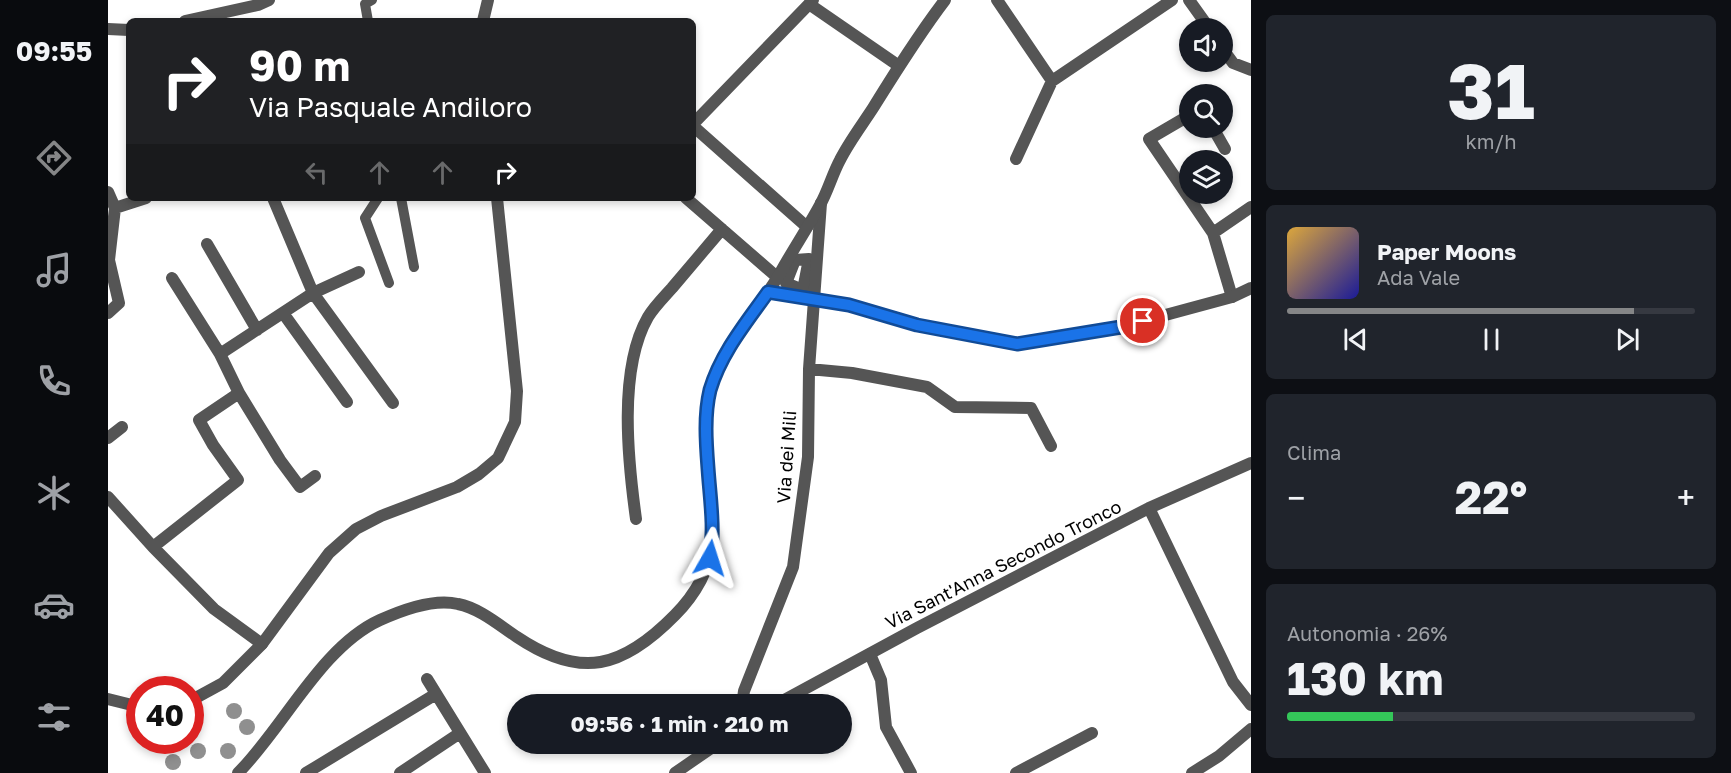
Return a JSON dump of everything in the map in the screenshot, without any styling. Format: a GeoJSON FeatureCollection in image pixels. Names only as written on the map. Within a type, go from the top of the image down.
{"type":"FeatureCollection","features":[{"type":"Feature","properties":{"kind":"street"},"geometry":{"type":"LineString","coordinates":[[199,18],[258,5],[269,0]]}},
{"type":"Feature","properties":{"kind":"street"},"geometry":{"type":"LineString","coordinates":[[484,18],[488,0]]}},
{"type":"Feature","properties":{"kind":"street"},"geometry":{"type":"LineString","coordinates":[[238,773],[273,734],[327,662],[346,643],[379,621],[403,612],[424,606],[456,603],[483,615],[525,643],[545,653],[565,661],[592,664],[612,660],[631,651],[674,616],[702,578],[710,558],[714,538],[706,443],[707,411],[710,390],[720,366],[734,339],[768,292],[782,280],[821,203],[840,159],[921,32],[945,0]]}},
{"type":"Feature","properties":{"kind":"street"},"geometry":{"type":"LineString","coordinates":[[998,0],[1052,81]]}},
{"type":"Feature","properties":{"kind":"street"},"geometry":{"type":"LineString","coordinates":[[1016,159],[1052,81],[1172,0]]}},
{"type":"Feature","properties":{"kind":"street"},"geometry":{"type":"LineString","coordinates":[[1189,0],[1202,18]]}},
{"type":"Feature","properties":{"kind":"street"},"geometry":{"type":"LineString","coordinates":[[696,122],[811,2],[899,66]]}},
{"type":"Feature","properties":{"kind":"street"},"geometry":{"type":"LineString","coordinates":[[108,29],[126,30]]}},
{"type":"Feature","properties":{"kind":"street"},"geometry":{"type":"LineString","coordinates":[[1233,63],[1251,70]]}},
{"type":"Feature","properties":{"kind":"street"},"geometry":{"type":"LineString","coordinates":[[1179,121],[1149,139],[1213,233],[1232,297]]}},
{"type":"Feature","properties":{"kind":"street"},"geometry":{"type":"LineString","coordinates":[[696,128],[807,227]]}},
{"type":"Feature","properties":{"kind":"street"},"geometry":{"type":"LineString","coordinates":[[1219,138],[1225,149]]}},
{"type":"Feature","properties":{"kind":"street"},"geometry":{"type":"LineString","coordinates":[[108,192],[115,207],[109,260],[119,303],[108,314]]}},
{"type":"Feature","properties":{"kind":"street"},"geometry":{"type":"LineString","coordinates":[[115,207],[136,201]]}},
{"type":"Feature","properties":{"kind":"street"},"geometry":{"type":"LineString","coordinates":[[274,201],[313,293],[393,403]]}},
{"type":"Feature","properties":{"kind":"street"},"geometry":{"type":"LineString","coordinates":[[204,693],[223,683],[262,644],[329,553],[356,529],[381,516],[457,487],[479,474],[498,458],[515,422],[518,391],[497,201]]}},
{"type":"Feature","properties":{"kind":"street"},"geometry":{"type":"LineString","coordinates":[[689,201],[782,280]]}},
{"type":"Feature","properties":{"kind":"street","name":"Via dei Mili"},"geometry":{"type":"LineString","coordinates":[[744,694],[793,567],[808,458],[808,369],[821,203]]}},
{"type":"Feature","properties":{"kind":"street"},"geometry":{"type":"LineString","coordinates":[[1213,233],[1251,207]]}},
{"type":"Feature","properties":{"kind":"street"},"geometry":{"type":"LineString","coordinates":[[636,519],[629,469],[628,424],[635,348],[649,315],[722,229]]}},
{"type":"Feature","properties":{"kind":"street"},"geometry":{"type":"LineString","coordinates":[[207,244],[257,330]]}},
{"type":"Feature","properties":{"kind":"street"},"geometry":{"type":"LineString","coordinates":[[220,354],[313,293],[359,272]]}},
{"type":"Feature","properties":{"kind":"street"},"geometry":{"type":"LineString","coordinates":[[172,278],[220,354],[239,393],[280,460],[300,487],[315,476]]}},
{"type":"Feature","properties":{"kind":"street"},"geometry":{"type":"LineString","coordinates":[[768,292],[849,305],[917,325],[1017,344],[1121,327],[1232,297],[1251,288]]}},
{"type":"Feature","properties":{"kind":"street"},"geometry":{"type":"LineString","coordinates":[[283,313],[347,402]]}},
{"type":"Feature","properties":{"kind":"street"},"geometry":{"type":"LineString","coordinates":[[808,369],[852,373],[927,387],[955,407],[1031,408],[1051,446]]}},
{"type":"Feature","properties":{"kind":"street"},"geometry":{"type":"LineString","coordinates":[[153,547],[238,480],[213,445],[199,420],[239,393]]}},
{"type":"Feature","properties":{"kind":"street"},"geometry":{"type":"LineString","coordinates":[[108,438],[122,427]]}},
{"type":"Feature","properties":{"kind":"street","name":"Via Sant'Anna Secondo Tronco"},"geometry":{"type":"LineString","coordinates":[[795,694],[1149,508],[1251,463]]}},
{"type":"Feature","properties":{"kind":"street"},"geometry":{"type":"LineString","coordinates":[[108,497],[214,609],[262,644]]}},
{"type":"Feature","properties":{"kind":"street"},"geometry":{"type":"LineString","coordinates":[[1149,508],[1233,682],[1251,705]]}},
{"type":"Feature","properties":{"kind":"street"},"geometry":{"type":"LineString","coordinates":[[870,654],[880,680],[886,727],[911,773]]}},
{"type":"Feature","properties":{"kind":"street"},"geometry":{"type":"LineString","coordinates":[[427,679],[484,773]]}},
{"type":"Feature","properties":{"kind":"street"},"geometry":{"type":"LineString","coordinates":[[306,773],[436,694]]}},
{"type":"Feature","properties":{"kind":"street"},"geometry":{"type":"LineString","coordinates":[[108,699],[126,704]]}},
{"type":"Feature","properties":{"kind":"street"},"geometry":{"type":"LineString","coordinates":[[1192,773],[1219,756],[1251,729]]}},
{"type":"Feature","properties":{"kind":"street"},"geometry":{"type":"LineString","coordinates":[[400,773],[460,733]]}},
{"type":"Feature","properties":{"kind":"street"},"geometry":{"type":"LineString","coordinates":[[1016,773],[1092,733]]}},
{"type":"Feature","properties":{"kind":"street"},"geometry":{"type":"LineString","coordinates":[[675,773],[703,754]]}},
{"type":"Feature","properties":{"kind":"lane"},"geometry":{"type":"LineString","coordinates":[[367,18],[365,4],[372,0]]}},
{"type":"Feature","properties":{"kind":"lane"},"geometry":{"type":"LineString","coordinates":[[376,201],[365,218],[389,284]]}},
{"type":"Feature","properties":{"kind":"lane"},"geometry":{"type":"LineString","coordinates":[[402,201],[414,267]]}},
{"type":"Feature","properties":{"kind":"route"},"geometry":{"type":"LineString","coordinates":[[710,558],[714,538],[706,443],[710,390],[734,339],[768,292],[849,305],[917,325],[1017,344],[1121,327],[1143,321]]}}]}
